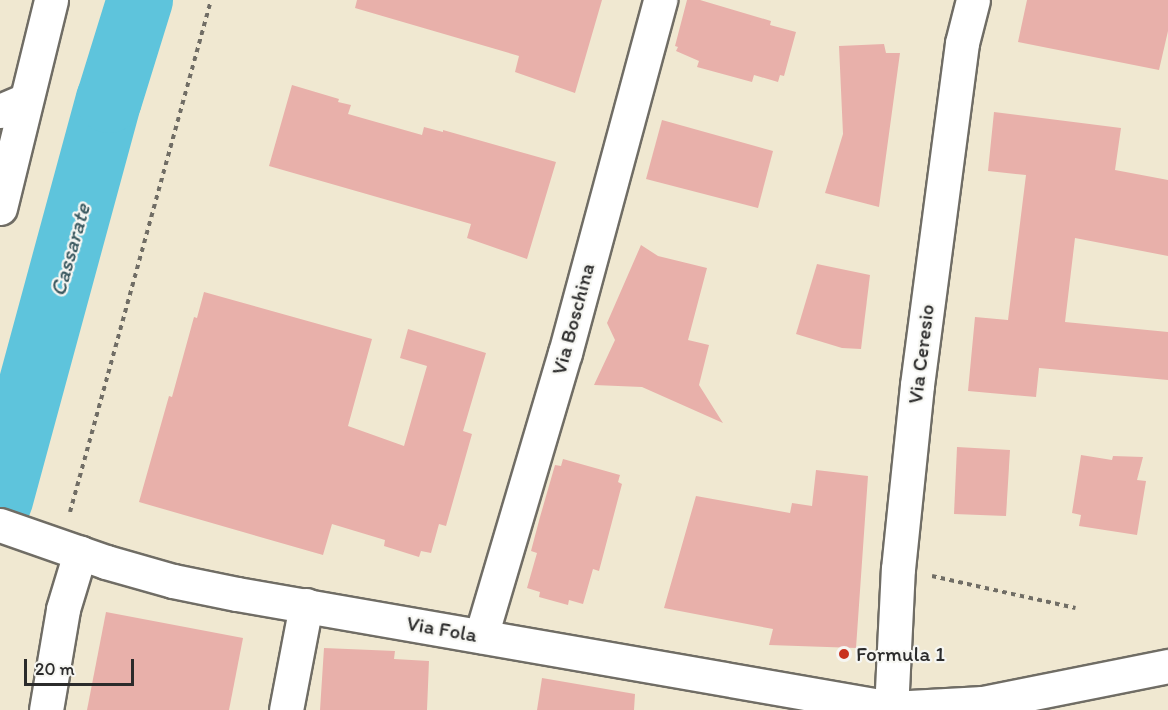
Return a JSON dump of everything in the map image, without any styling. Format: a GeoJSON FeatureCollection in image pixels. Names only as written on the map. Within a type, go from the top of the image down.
{"type":"FeatureCollection","features":[{"type":"Feature","properties":{"kind":"street"},"geometry":{"type":"LineString","coordinates":[[0,208],[13,106],[51,0]]}},
{"type":"Feature","properties":{"kind":"street","name":"Via Boschina"},"geometry":{"type":"LineString","coordinates":[[481,636],[565,353],[660,0]]}},
{"type":"Feature","properties":{"kind":"street","name":"Via Ceresio"},"geometry":{"type":"LineString","coordinates":[[891,709],[898,568],[918,373],[962,43],[973,0]]}},
{"type":"Feature","properties":{"kind":"street","name":"Via Fola"},"geometry":{"type":"LineString","coordinates":[[0,525],[172,581],[891,709],[982,703],[1168,666]]}},
{"type":"Feature","properties":{"kind":"street"},"geometry":{"type":"LineString","coordinates":[[46,710],[63,609],[66,548]]}},
{"type":"Feature","properties":{"kind":"street"},"geometry":{"type":"LineString","coordinates":[[286,710],[306,605]]}},
{"type":"Feature","properties":{"kind":"path"},"geometry":{"type":"LineString","coordinates":[[80,479],[212,0]]}},
{"type":"Feature","properties":{"kind":"path"},"geometry":{"type":"LineString","coordinates":[[898,568],[1075,608]]}},
{"type":"Feature","properties":{"kind":"building"},"geometry":{"type":"Polygon","coordinates":[[[357,0],[602,0],[575,93],[515,72],[519,56],[355,8],[357,0]]]}},
{"type":"Feature","properties":{"kind":"building"},"geometry":{"type":"Polygon","coordinates":[[[687,0],[700,0],[771,21],[770,25],[796,32],[784,76],[780,75],[778,82],[754,75],[752,82],[697,67],[699,61],[676,51],[678,47],[675,46],[687,0]]]}},
{"type":"Feature","properties":{"kind":"building"},"geometry":{"type":"Polygon","coordinates":[[[1027,0],[1168,0],[1168,31],[1159,70],[1018,42],[1027,0]]]}},
{"type":"Feature","properties":{"kind":"building"},"geometry":{"type":"Polygon","coordinates":[[[884,44],[886,53],[900,53],[879,207],[825,193],[843,134],[839,46],[884,44]]]}},
{"type":"Feature","properties":{"kind":"building"},"geometry":{"type":"Polygon","coordinates":[[[292,85],[339,99],[338,102],[351,105],[348,114],[422,135],[424,127],[443,132],[443,130],[556,162],[527,259],[467,238],[471,224],[269,166],[292,85]]]}},
{"type":"Feature","properties":{"kind":"building"},"geometry":{"type":"Polygon","coordinates":[[[994,112],[1121,128],[1115,170],[1168,180],[1168,256],[1075,238],[1065,322],[1168,332],[1168,380],[1039,368],[1036,397],[968,391],[975,317],[1008,320],[1026,175],[988,171],[994,112]]]}},
{"type":"Feature","properties":{"kind":"building"},"geometry":{"type":"Polygon","coordinates":[[[662,120],[773,151],[758,208],[646,179],[662,120]]]}},
{"type":"Feature","properties":{"kind":"building"},"geometry":{"type":"Polygon","coordinates":[[[641,245],[658,256],[707,268],[688,340],[709,345],[699,385],[723,423],[642,387],[594,385],[615,340],[607,323],[641,245]]]}},
{"type":"Feature","properties":{"kind":"building"},"geometry":{"type":"Polygon","coordinates":[[[817,264],[870,275],[861,349],[842,348],[796,334],[817,264]]]}},
{"type":"Feature","properties":{"kind":"building"},"geometry":{"type":"Polygon","coordinates":[[[204,292],[372,339],[348,426],[404,446],[427,366],[400,358],[408,329],[486,353],[463,431],[472,434],[446,526],[439,524],[431,553],[421,551],[419,557],[384,546],[385,540],[332,524],[323,555],[139,502],[169,396],[172,397],[194,317],[197,318],[204,292]]]}},
{"type":"Feature","properties":{"kind":"building"},"geometry":{"type":"Polygon","coordinates":[[[957,447],[1010,450],[1006,516],[954,514],[957,447]]]}},
{"type":"Feature","properties":{"kind":"building"},"geometry":{"type":"Polygon","coordinates":[[[1081,455],[1112,460],[1113,456],[1143,457],[1137,480],[1146,481],[1137,535],[1079,526],[1081,515],[1072,513],[1081,455]]]}},
{"type":"Feature","properties":{"kind":"building"},"geometry":{"type":"Polygon","coordinates":[[[563,459],[620,475],[618,482],[622,484],[599,571],[593,569],[583,604],[569,600],[568,605],[539,597],[540,592],[527,588],[537,553],[531,551],[540,517],[555,465],[561,466],[563,459]]]}},
{"type":"Feature","properties":{"kind":"building"},"geometry":{"type":"Polygon","coordinates":[[[816,470],[868,476],[856,648],[769,645],[773,629],[664,608],[696,496],[790,513],[792,503],[812,506],[816,470]]]}},
{"type":"Feature","properties":{"kind":"building"},"geometry":{"type":"Polygon","coordinates":[[[106,612],[243,638],[229,710],[87,710],[106,612]]]}},
{"type":"Feature","properties":{"kind":"building"},"geometry":{"type":"Polygon","coordinates":[[[324,648],[395,651],[394,659],[429,661],[427,710],[320,710],[324,648]]]}},
{"type":"Feature","properties":{"kind":"building"},"geometry":{"type":"Polygon","coordinates":[[[542,678],[635,694],[634,710],[537,710],[542,678]]]}},
{"type":"Feature","properties":{"kind":"waterway","name":"Cassarate"},"geometry":{"type":"LineString","coordinates":[[0,500],[109,100],[140,0]]}},
{"type":"Feature","properties":{"kind":"place","name":"Formula 1"},"geometry":{"type":"Point","coordinates":[844,654]}}]}
